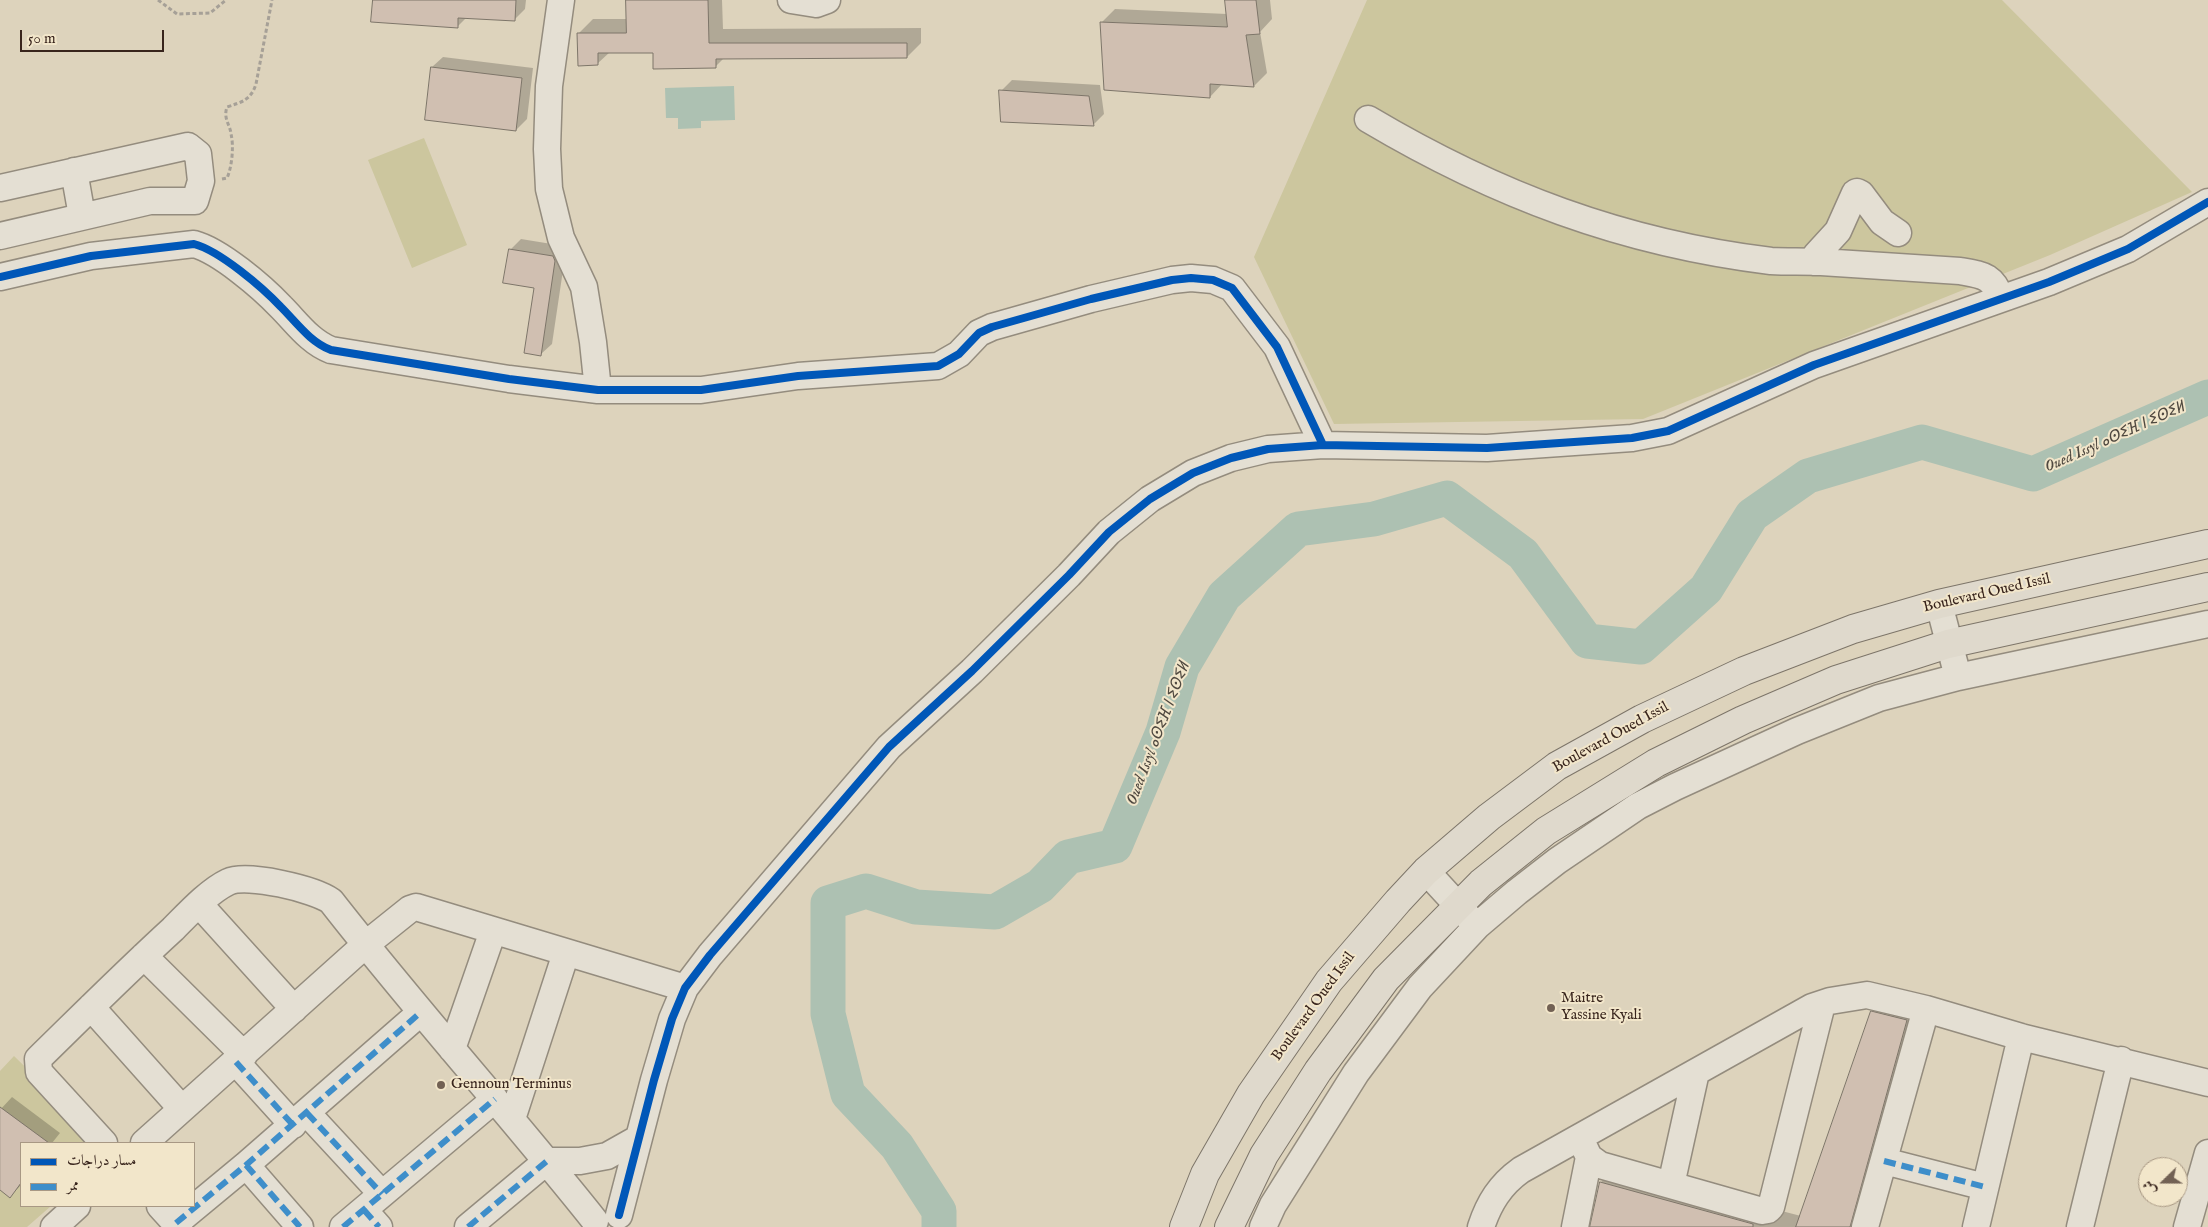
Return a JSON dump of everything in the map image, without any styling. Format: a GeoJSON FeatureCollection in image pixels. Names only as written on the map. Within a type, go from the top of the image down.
{"type":"FeatureCollection","features":[{"type":"Feature","properties":{"kind":"main road","name":"Boulevard Oued Issil"},"geometry":{"type":"LineString","coordinates":[[1184,1227],[1205,1174],[1251,1094],[1329,980],[1426,871],[1489,818],[1557,766],[1642,719],[1744,671],[1853,629],[1938,604],[2208,544]]}},
{"type":"Feature","properties":{"kind":"main road"},"geometry":{"type":"LineString","coordinates":[[1229,1227],[1264,1155],[1318,1072],[1386,979],[1481,883],[1546,831],[1656,763],[1743,720],[1836,680],[1948,644],[2208,587]]}},
{"type":"Feature","properties":{"kind":"street"},"geometry":{"type":"LineString","coordinates":[[561,0],[549,86],[547,149],[549,189],[561,238],[584,287],[593,342],[598,390]]}},
{"type":"Feature","properties":{"kind":"street"},"geometry":{"type":"LineString","coordinates":[[791,0],[816,4],[827,0]]}},
{"type":"Feature","properties":{"kind":"street"},"geometry":{"type":"LineString","coordinates":[[1368,119],[1461,171],[1510,193],[1593,223],[1651,239],[1725,254],[1774,261],[1960,271],[1990,279],[2001,299]]}},
{"type":"Feature","properties":{"kind":"street"},"geometry":{"type":"LineString","coordinates":[[0,188],[188,146],[198,154],[201,181],[195,201],[150,201],[0,236]]}},
{"type":"Feature","properties":{"kind":"street"},"geometry":{"type":"LineString","coordinates":[[74,171],[82,216]]}},
{"type":"Feature","properties":{"kind":"street"},"geometry":{"type":"LineString","coordinates":[[1814,262],[1816,255],[1838,232],[1857,192],[1861,194],[1882,222],[1898,233]]}},
{"type":"Feature","properties":{"kind":"street"},"geometry":{"type":"LineString","coordinates":[[185,202],[194,244]]}},
{"type":"Feature","properties":{"kind":"street"},"geometry":{"type":"LineString","coordinates":[[103,1142],[39,1072],[38,1059],[199,904],[222,886],[236,880],[252,879],[312,892],[331,901],[420,1013],[547,1161],[610,1223],[639,1138],[672,1019],[685,988],[710,955],[889,747],[972,671],[1069,575],[1109,532],[1150,499],[1193,473],[1231,458],[1268,449],[1323,445],[1487,448],[1632,438],[1668,431],[1814,365],[2049,282],[2128,248],[2208,202]]}},
{"type":"Feature","properties":{"kind":"street"},"geometry":{"type":"LineString","coordinates":[[0,277],[91,256],[194,244],[207,247],[218,255],[275,300],[313,340],[331,350],[509,379],[598,390],[702,390],[798,376],[933,367],[959,354],[979,333],[992,327],[1092,299],[1172,280],[1192,278],[1213,280],[1232,288],[1276,347],[1323,445]]}},
{"type":"Feature","properties":{"kind":"street"},"geometry":{"type":"LineString","coordinates":[[1938,604],[1958,677]]}},
{"type":"Feature","properties":{"kind":"street"},"geometry":{"type":"LineString","coordinates":[[1263,1227],[1273,1205],[1356,1073],[1420,987],[1477,926],[1517,892],[1557,861],[1638,806],[1674,787],[1797,731],[1879,698],[1958,677],[2208,624]]}},
{"type":"Feature","properties":{"kind":"street"},"geometry":{"type":"LineString","coordinates":[[1426,871],[1477,926]]}},
{"type":"Feature","properties":{"kind":"street"},"geometry":{"type":"LineString","coordinates":[[199,904],[294,1009]]}},
{"type":"Feature","properties":{"kind":"street"},"geometry":{"type":"LineString","coordinates":[[145,1142],[365,944],[405,911],[416,908],[685,988]]}},
{"type":"Feature","properties":{"kind":"street"},"geometry":{"type":"LineString","coordinates":[[452,1049],[493,931]]}},
{"type":"Feature","properties":{"kind":"street"},"geometry":{"type":"LineString","coordinates":[[512,1119],[566,953]]}},
{"type":"Feature","properties":{"kind":"street"},"geometry":{"type":"LineString","coordinates":[[144,956],[300,1119],[375,1210]]}},
{"type":"Feature","properties":{"kind":"street"},"geometry":{"type":"LineString","coordinates":[[1481,1227],[1494,1197],[1510,1178],[1585,1147],[1696,1072],[1812,1007],[1867,995],[1926,1009],[2021,1037],[2121,1060],[2208,1083]]}},
{"type":"Feature","properties":{"kind":"street"},"geometry":{"type":"LineString","coordinates":[[1585,1147],[1600,1165],[1762,1210],[1768,1210],[1771,1207],[1822,1004]]}},
{"type":"Feature","properties":{"kind":"street"},"geometry":{"type":"LineString","coordinates":[[91,1007],[182,1109]]}},
{"type":"Feature","properties":{"kind":"street"},"geometry":{"type":"LineString","coordinates":[[1865,1227],[1926,1009]]}},
{"type":"Feature","properties":{"kind":"street"},"geometry":{"type":"LineString","coordinates":[[195,1202],[246,1165],[420,1013]]}},
{"type":"Feature","properties":{"kind":"street"},"geometry":{"type":"LineString","coordinates":[[1976,1227],[2021,1037]]}},
{"type":"Feature","properties":{"kind":"street"},"geometry":{"type":"LineString","coordinates":[[2080,1227],[2121,1060]]}},
{"type":"Feature","properties":{"kind":"street"},"geometry":{"type":"LineString","coordinates":[[1671,1185],[1696,1072]]}},
{"type":"Feature","properties":{"kind":"street"},"geometry":{"type":"LineString","coordinates":[[343,1227],[375,1210],[495,1099]]}},
{"type":"Feature","properties":{"kind":"street"},"geometry":{"type":"LineString","coordinates":[[468,1227],[547,1161],[580,1161],[607,1156],[639,1138]]}},
{"type":"Feature","properties":{"kind":"street"},"geometry":{"type":"LineString","coordinates":[[1575,1227],[1585,1147]]}},
{"type":"Feature","properties":{"kind":"street"},"geometry":{"type":"LineString","coordinates":[[1884,1161],[1985,1187]]}},
{"type":"Feature","properties":{"kind":"street"},"geometry":{"type":"LineString","coordinates":[[246,1165],[300,1227]]}},
{"type":"Feature","properties":{"kind":"street"},"geometry":{"type":"LineString","coordinates":[[2187,1227],[2206,1169]]}},
{"type":"Feature","properties":{"kind":"street"},"geometry":{"type":"LineString","coordinates":[[55,1227],[76,1207]]}},
{"type":"Feature","properties":{"kind":"street"},"geometry":{"type":"LineString","coordinates":[[172,1219],[188,1207]]}},
{"type":"Feature","properties":{"kind":"path"},"geometry":{"type":"LineString","coordinates":[[158,0],[178,14],[210,13],[226,0]]}},
{"type":"Feature","properties":{"kind":"path"},"geometry":{"type":"LineString","coordinates":[[201,181],[227,178],[230,171],[232,133],[224,114],[226,108],[246,101],[252,94],[256,84],[272,0]]}},
{"type":"Feature","properties":{"kind":"shaded area"},"geometry":{"type":"Polygon","coordinates":[[[1367,0],[2002,0],[2192,192],[2050,255],[1643,419],[1334,424],[1254,257],[1367,0]]]}},
{"type":"Feature","properties":{"kind":"shaded area"},"geometry":{"type":"Polygon","coordinates":[[[734,86],[735,120],[701,121],[701,128],[678,129],[678,118],[666,118],[665,88],[734,86]]]}},
{"type":"Feature","properties":{"kind":"shaded area"},"geometry":{"type":"Polygon","coordinates":[[[424,138],[467,245],[412,268],[368,160],[424,138]]]}},
{"type":"Feature","properties":{"kind":"shaded area"},"geometry":{"type":"Polygon","coordinates":[[[14,1056],[102,1142],[20,1142],[20,1207],[50,1207],[27,1227],[0,1227],[0,1071],[14,1056]]]}},
{"type":"Feature","properties":{"kind":"building"},"geometry":{"type":"Polygon","coordinates":[[[373,0],[516,0],[515,21],[458,18],[458,28],[371,22],[373,0]]]}},
{"type":"Feature","properties":{"kind":"building"},"geometry":{"type":"Polygon","coordinates":[[[626,0],[708,0],[709,43],[907,43],[907,58],[716,59],[716,68],[653,69],[653,53],[598,53],[598,65],[578,66],[577,33],[626,33],[626,0]]]}},
{"type":"Feature","properties":{"kind":"building"},"geometry":{"type":"Polygon","coordinates":[[[1225,0],[1256,0],[1260,34],[1246,35],[1254,87],[1210,84],[1210,98],[1104,90],[1100,22],[1227,27],[1225,0]]]}},
{"type":"Feature","properties":{"kind":"building"},"geometry":{"type":"Polygon","coordinates":[[[431,67],[522,78],[516,131],[425,120],[431,67]]]}},
{"type":"Feature","properties":{"kind":"building"},"geometry":{"type":"Polygon","coordinates":[[[999,90],[1089,96],[1094,126],[1001,122],[999,90]]]}},
{"type":"Feature","properties":{"kind":"building"},"geometry":{"type":"Polygon","coordinates":[[[509,249],[553,256],[555,261],[541,356],[524,353],[534,288],[503,283],[509,249]]]}},
{"type":"Feature","properties":{"kind":"building"},"geometry":{"type":"Polygon","coordinates":[[[1871,1011],[1907,1020],[1850,1227],[1796,1227],[1871,1011]]]}},
{"type":"Feature","properties":{"kind":"building"},"geometry":{"type":"Polygon","coordinates":[[[0,1107],[48,1142],[20,1142],[20,1184],[10,1198],[0,1190],[0,1107]]]}},
{"type":"Feature","properties":{"kind":"building"},"geometry":{"type":"Polygon","coordinates":[[[1600,1182],[1753,1224],[1753,1227],[1590,1227],[1600,1182]]]}},
{"type":"Feature","properties":{"kind":"waterway","name":"Oued Issyl ⴰⵙⵉⴼ ⵏ ⵉⵙⵉⵍ"},"geometry":{"type":"LineString","coordinates":[[939,1227],[939,1211],[897,1146],[848,1094],[828,1014],[828,903],[866,891],[916,907],[995,912],[1040,886],[1068,857],[1115,846],[1163,732],[1182,667],[1224,596],[1298,529],[1374,519],[1447,498],[1523,554],[1587,641],[1641,647],[1706,589],[1752,515],[1808,476],[1922,442],[2033,474],[2208,397]]}},
{"type":"Feature","properties":{"kind":"marked path"},"geometry":{"type":"LineString","coordinates":[[176,1223],[246,1165],[420,1013]]}},
{"type":"Feature","properties":{"kind":"marked path"},"geometry":{"type":"LineString","coordinates":[[236,1062],[293,1125]]}},
{"type":"Feature","properties":{"kind":"marked path"},"geometry":{"type":"LineString","coordinates":[[343,1227],[495,1099]]}},
{"type":"Feature","properties":{"kind":"marked path"},"geometry":{"type":"LineString","coordinates":[[307,1113],[382,1194]]}},
{"type":"Feature","properties":{"kind":"marked path"},"geometry":{"type":"LineString","coordinates":[[468,1227],[547,1161]]}},
{"type":"Feature","properties":{"kind":"marked path"},"geometry":{"type":"LineString","coordinates":[[1884,1161],[1985,1187]]}},
{"type":"Feature","properties":{"kind":"marked path"},"geometry":{"type":"LineString","coordinates":[[246,1165],[300,1227]]}},
{"type":"Feature","properties":{"kind":"marked path"},"geometry":{"type":"LineString","coordinates":[[364,1210],[379,1227]]}},
{"type":"Feature","properties":{"kind":"cycle path"},"geometry":{"type":"LineString","coordinates":[[619,1215],[654,1080],[672,1019],[685,988],[710,955],[889,747],[972,671],[1069,575],[1109,532],[1150,499],[1193,473],[1231,458],[1268,449],[1323,445],[1487,448],[1632,438],[1668,431],[1814,365],[2049,282],[2128,249],[2208,202]]}},
{"type":"Feature","properties":{"kind":"cycle path"},"geometry":{"type":"LineString","coordinates":[[0,277],[91,256],[194,244],[216,254],[252,280],[304,332],[323,347],[331,350],[509,379],[598,390],[701,390],[798,376],[938,366],[959,354],[979,333],[992,327],[1091,299],[1172,280],[1191,278],[1213,280],[1232,288],[1277,347],[1323,445]]}},
{"type":"Feature","properties":{"kind":"place","name":"Maitre Yassine Kyali"},"geometry":{"type":"Point","coordinates":[1551,1008]}},
{"type":"Feature","properties":{"kind":"place","name":"Gennoun Terminus"},"geometry":{"type":"Point","coordinates":[441,1085]}}]}
